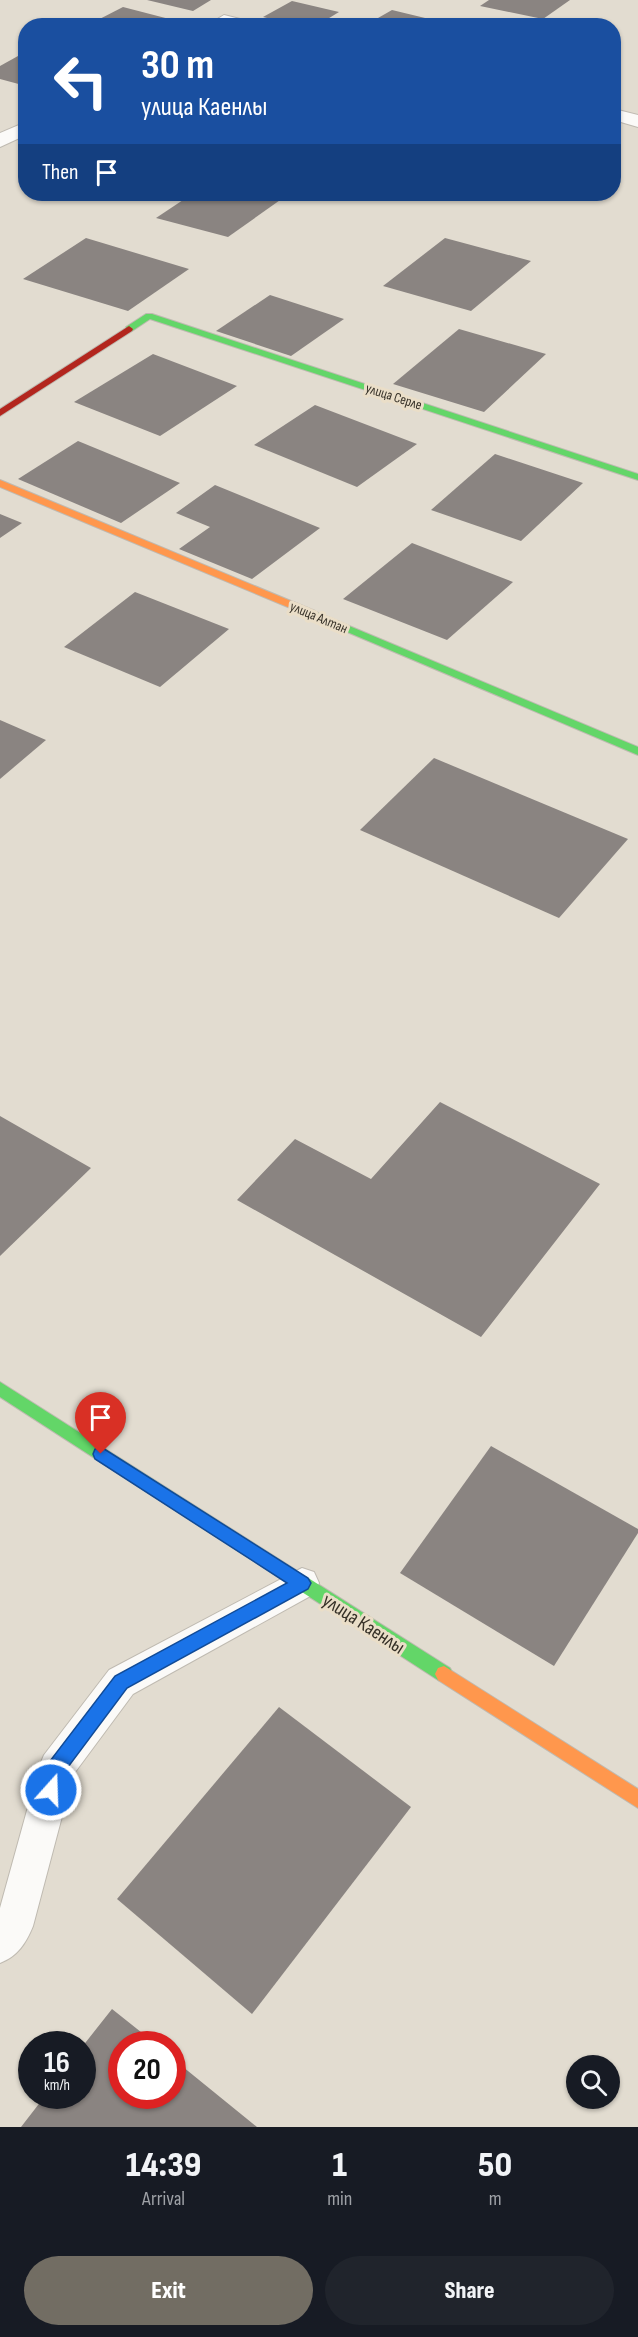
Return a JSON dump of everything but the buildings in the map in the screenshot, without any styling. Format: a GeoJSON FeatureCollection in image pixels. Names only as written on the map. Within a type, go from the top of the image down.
{"type":"FeatureCollection","features":[{"type":"Feature","properties":{"kind":"street"},"geometry":{"type":"LineString","coordinates":[[621,117],[638,121]]}},
{"type":"Feature","properties":{"kind":"street"},"geometry":{"type":"LineString","coordinates":[[0,141],[18,131]]}},
{"type":"Feature","properties":{"kind":"street","name":"улица Серле"},"geometry":{"type":"LineString","coordinates":[[0,413],[149,315],[638,477]]}},
{"type":"Feature","properties":{"kind":"street","name":"улица Алтан"},"geometry":{"type":"LineString","coordinates":[[0,483],[638,751]]}},
{"type":"Feature","properties":{"kind":"street","name":"улица Каенлы"},"geometry":{"type":"LineString","coordinates":[[0,1389],[638,1799]]}},
{"type":"Feature","properties":{"kind":"lane"},"geometry":{"type":"LineString","coordinates":[[0,1944],[14,1926],[57,1767],[121,1682],[302,1583]]}},
{"type":"Feature","properties":{"kind":"traffic: fast"},"geometry":{"type":"LineString","coordinates":[[129,329],[149,316],[638,477]]}},
{"type":"Feature","properties":{"kind":"traffic: fast"},"geometry":{"type":"LineString","coordinates":[[311,613],[638,751]]}},
{"type":"Feature","properties":{"kind":"traffic: fast"},"geometry":{"type":"LineString","coordinates":[[0,1389],[444,1674]]}},
{"type":"Feature","properties":{"kind":"traffic: slow"},"geometry":{"type":"LineString","coordinates":[[0,483],[311,613]]}},
{"type":"Feature","properties":{"kind":"traffic: slow"},"geometry":{"type":"LineString","coordinates":[[444,1674],[638,1799]]}},
{"type":"Feature","properties":{"kind":"traffic: jam"},"geometry":{"type":"LineString","coordinates":[[0,413],[129,329]]}},
{"type":"Feature","properties":{"kind":"route"},"geometry":{"type":"LineString","coordinates":[[51,1790],[57,1767],[121,1682],[302,1583],[101,1454]]}}]}
